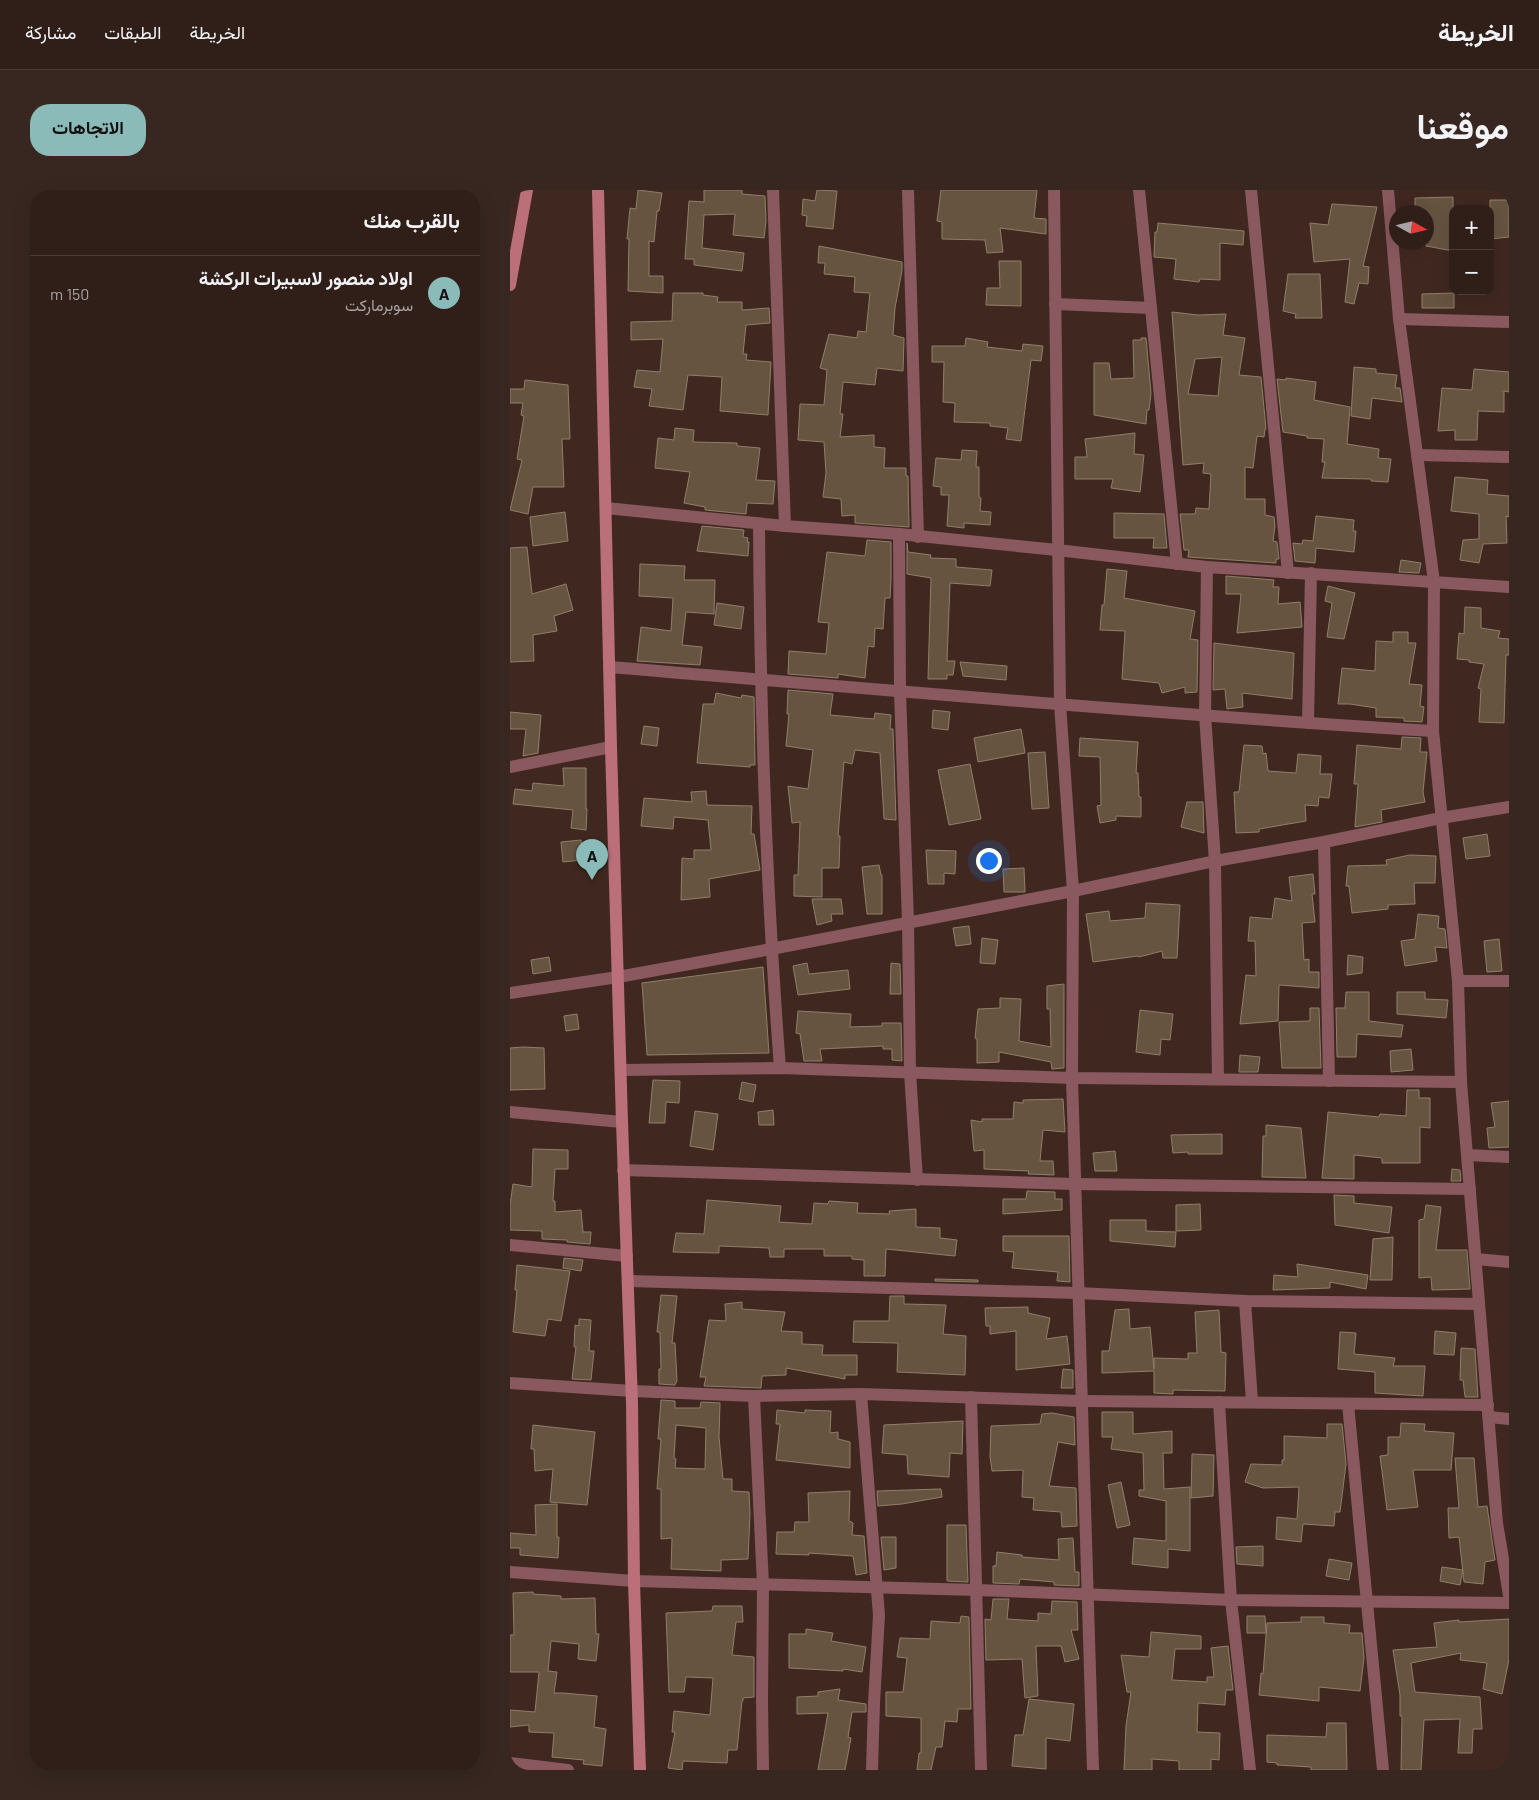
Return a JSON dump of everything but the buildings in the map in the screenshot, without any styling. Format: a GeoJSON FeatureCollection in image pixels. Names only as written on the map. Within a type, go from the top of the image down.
{"type":"FeatureCollection","features":[{"type":"Feature","properties":{"kind":"street"},"geometry":{"type":"LineString","coordinates":[[510,285],[527,190]]}},
{"type":"Feature","properties":{"kind":"street"},"geometry":{"type":"LineString","coordinates":[[598,190],[620,1070],[632,1391],[634,1581],[640,1770]]}},
{"type":"Feature","properties":{"kind":"street"},"geometry":{"type":"LineString","coordinates":[[773,190],[784,526]]}},
{"type":"Feature","properties":{"kind":"street"},"geometry":{"type":"LineString","coordinates":[[908,190],[918,537]]}},
{"type":"Feature","properties":{"kind":"street"},"geometry":{"type":"LineString","coordinates":[[1054,190],[1060,704],[1073,891],[1072,1078],[1093,1770]]}},
{"type":"Feature","properties":{"kind":"street"},"geometry":{"type":"LineString","coordinates":[[1139,190],[1177,564]]}},
{"type":"Feature","properties":{"kind":"street"},"geometry":{"type":"LineString","coordinates":[[1252,190],[1288,573]]}},
{"type":"Feature","properties":{"kind":"street"},"geometry":{"type":"LineString","coordinates":[[1388,190],[1399,319],[1434,582],[1432,731],[1458,981],[1461,1082],[1488,1411],[1503,1524],[1509,1595]]}},
{"type":"Feature","properties":{"kind":"street"},"geometry":{"type":"LineString","coordinates":[[1055,304],[1151,308]]}},
{"type":"Feature","properties":{"kind":"street"},"geometry":{"type":"LineString","coordinates":[[1399,319],[1509,322]]}},
{"type":"Feature","properties":{"kind":"street"},"geometry":{"type":"LineString","coordinates":[[1417,455],[1509,457]]}},
{"type":"Feature","properties":{"kind":"street"},"geometry":{"type":"LineString","coordinates":[[606,508],[759,524],[899,534],[1207,567],[1509,588]]}},
{"type":"Feature","properties":{"kind":"street"},"geometry":{"type":"LineString","coordinates":[[759,524],[760,680],[771,949],[780,1068]]}},
{"type":"Feature","properties":{"kind":"street"},"geometry":{"type":"LineString","coordinates":[[899,534],[900,691],[908,922],[910,1072],[917,1180]]}},
{"type":"Feature","properties":{"kind":"street"},"geometry":{"type":"LineString","coordinates":[[1207,567],[1205,715],[1215,861],[1218,1079]]}},
{"type":"Feature","properties":{"kind":"street"},"geometry":{"type":"LineString","coordinates":[[1308,723],[1311,573]]}},
{"type":"Feature","properties":{"kind":"street"},"geometry":{"type":"LineString","coordinates":[[610,667],[1060,704],[1432,731]]}},
{"type":"Feature","properties":{"kind":"street"},"geometry":{"type":"LineString","coordinates":[[510,767],[611,747]]}},
{"type":"Feature","properties":{"kind":"street"},"geometry":{"type":"LineString","coordinates":[[510,993],[618,977],[771,949],[1073,891],[1215,861],[1509,807]]}},
{"type":"Feature","properties":{"kind":"street"},"geometry":{"type":"LineString","coordinates":[[1324,842],[1329,1081]]}},
{"type":"Feature","properties":{"kind":"street"},"geometry":{"type":"LineString","coordinates":[[1458,981],[1509,981]]}},
{"type":"Feature","properties":{"kind":"street"},"geometry":{"type":"LineString","coordinates":[[620,1070],[780,1068],[1072,1078],[1461,1082]]}},
{"type":"Feature","properties":{"kind":"street"},"geometry":{"type":"LineString","coordinates":[[510,1112],[622,1122]]}},
{"type":"Feature","properties":{"kind":"street"},"geometry":{"type":"LineString","coordinates":[[1467,1155],[1509,1157]]}},
{"type":"Feature","properties":{"kind":"street"},"geometry":{"type":"LineString","coordinates":[[623,1170],[1075,1184],[1470,1189]]}},
{"type":"Feature","properties":{"kind":"street"},"geometry":{"type":"LineString","coordinates":[[510,1245],[627,1256]]}},
{"type":"Feature","properties":{"kind":"street"},"geometry":{"type":"LineString","coordinates":[[1476,1259],[1509,1262]]}},
{"type":"Feature","properties":{"kind":"street"},"geometry":{"type":"LineString","coordinates":[[628,1281],[1078,1293],[1245,1301],[1479,1304]]}},
{"type":"Feature","properties":{"kind":"street"},"geometry":{"type":"LineString","coordinates":[[1245,1301],[1252,1402]]}},
{"type":"Feature","properties":{"kind":"street"},"geometry":{"type":"LineString","coordinates":[[510,1383],[754,1396],[861,1394],[1082,1401],[1348,1404],[1488,1411],[1509,1419]]}},
{"type":"Feature","properties":{"kind":"street"},"geometry":{"type":"LineString","coordinates":[[861,1394],[869,1514],[879,1615],[872,1770]]}},
{"type":"Feature","properties":{"kind":"street"},"geometry":{"type":"LineString","coordinates":[[754,1396],[763,1585],[763,1770]]}},
{"type":"Feature","properties":{"kind":"street"},"geometry":{"type":"LineString","coordinates":[[971,1397],[981,1770]]}},
{"type":"Feature","properties":{"kind":"street"},"geometry":{"type":"LineString","coordinates":[[1219,1402],[1231,1600],[1250,1770]]}},
{"type":"Feature","properties":{"kind":"street"},"geometry":{"type":"LineString","coordinates":[[1348,1404],[1383,1770]]}},
{"type":"Feature","properties":{"kind":"street"},"geometry":{"type":"LineString","coordinates":[[510,1572],[634,1581],[977,1590],[1231,1600],[1509,1603]]}},
{"type":"Feature","properties":{"kind":"street"},"geometry":{"type":"LineString","coordinates":[[510,1763],[568,1770]]}},
{"type":"Feature","properties":{"kind":"place","name":"اولاد منصور لاسبيرات الركشة"},"geometry":{"type":"Point","coordinates":[592,880]}}]}
